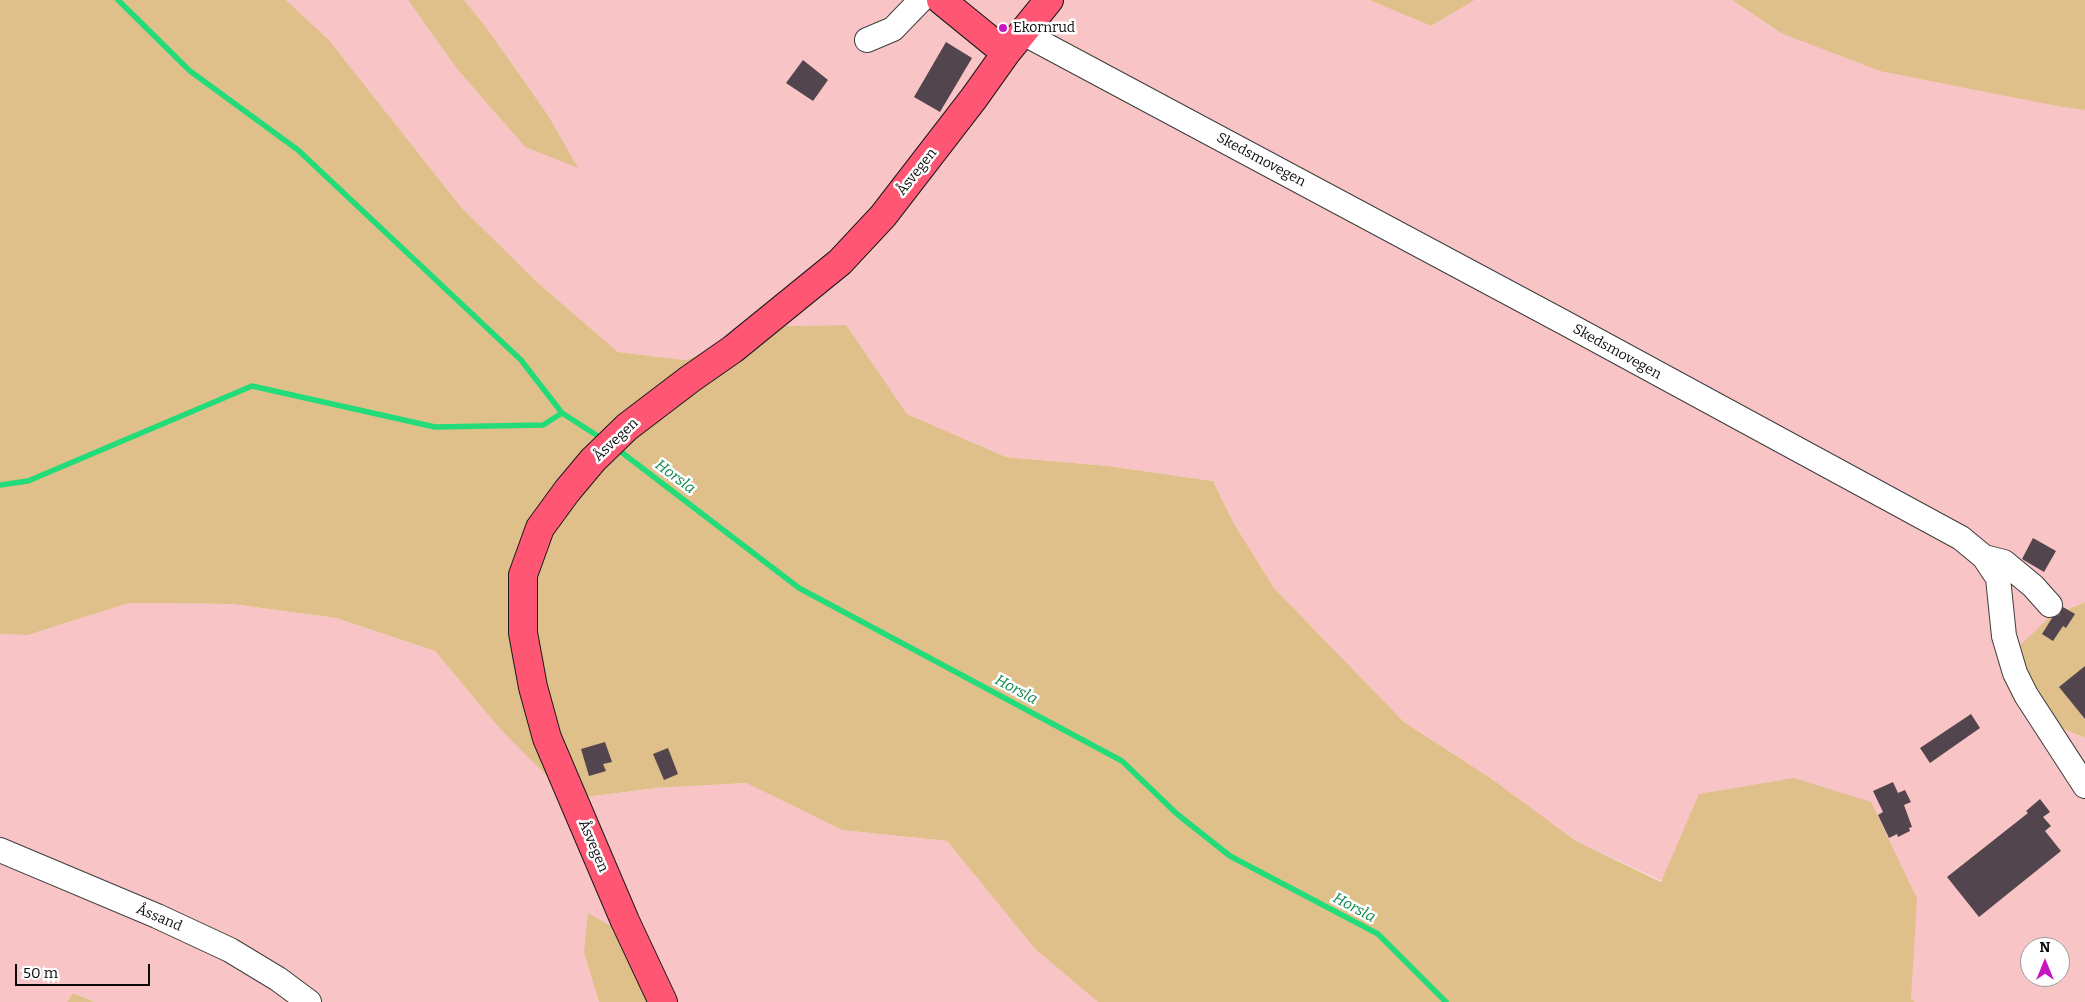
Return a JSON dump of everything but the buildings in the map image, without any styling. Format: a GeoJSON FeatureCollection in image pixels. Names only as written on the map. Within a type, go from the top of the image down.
{"type":"FeatureCollection","features":[{"type":"Feature","properties":{"kind":"main road"},"geometry":{"type":"LineString","coordinates":[[941,0],[1014,42]]}},
{"type":"Feature","properties":{"kind":"main road","name":"Åsvegen"},"geometry":{"type":"LineString","coordinates":[[663,1002],[621,913],[547,738],[533,687],[522,633],[523,575],[540,528],[567,490],[593,460],[628,427],[690,379],[733,349],[840,262],[883,216],[974,98],[1014,42],[1049,0]]}},
{"type":"Feature","properties":{"kind":"street"},"geometry":{"type":"LineString","coordinates":[[867,40],[893,29],[921,0]]}},
{"type":"Feature","properties":{"kind":"street","name":"Skedsmovegen"},"geometry":{"type":"LineString","coordinates":[[1014,42],[1565,323],[1961,538],[1984,557],[1998,578],[2004,636],[2015,673],[2026,695],[2085,786]]}},
{"type":"Feature","properties":{"kind":"street"},"geometry":{"type":"LineString","coordinates":[[1984,557],[2004,562],[2034,586],[2050,605]]}},
{"type":"Feature","properties":{"kind":"street","name":"Åssand"},"geometry":{"type":"LineString","coordinates":[[0,850],[157,916],[230,950],[278,978],[301,1000]]}},
{"type":"Feature","properties":{"kind":"shaded area"},"geometry":{"type":"Polygon","coordinates":[[[0,0],[286,0],[329,40],[461,207],[537,282],[618,352],[685,360],[786,326],[846,325],[907,414],[1006,457],[1108,466],[1213,481],[1233,522],[1274,588],[1404,722],[1492,779],[1576,841],[1661,882],[1699,794],[1794,778],[1871,802],[1917,899],[1911,998],[1915,1002],[1098,1002],[1035,949],[947,841],[842,830],[746,783],[657,788],[570,799],[500,729],[435,651],[336,618],[232,604],[129,603],[28,635],[0,634],[0,0]]]}},
{"type":"Feature","properties":{"kind":"shaded area"},"geometry":{"type":"Polygon","coordinates":[[[286,0],[408,0],[457,69],[525,147],[577,167],[548,115],[486,27],[464,0],[1369,0],[1431,26],[1475,0],[1732,0],[1781,33],[1985,91],[2085,110],[2085,602],[2050,617],[2047,722],[2085,738],[2085,1002],[1915,1002],[1911,998],[1576,841],[1492,779],[1404,722],[1274,588],[1233,522],[1213,481],[1108,466],[1006,457],[907,414],[845,325],[786,326],[685,360],[618,352],[537,282],[461,207],[329,40],[286,0]]]}},
{"type":"Feature","properties":{"kind":"shaded area"},"geometry":{"type":"Polygon","coordinates":[[[408,0],[464,0],[486,27],[548,115],[578,168],[525,147],[457,69],[408,0]]]}},
{"type":"Feature","properties":{"kind":"shaded area"},"geometry":{"type":"Polygon","coordinates":[[[1369,0],[1475,0],[1431,26],[1369,0]]]}},
{"type":"Feature","properties":{"kind":"shaded area"},"geometry":{"type":"Polygon","coordinates":[[[1732,0],[2085,0],[2085,110],[1880,71],[1781,33],[1732,0]]]}},
{"type":"Feature","properties":{"kind":"shaded area"},"geometry":{"type":"Polygon","coordinates":[[[2085,602],[2085,738],[2047,722],[2014,651],[2050,617],[2085,602]]]}},
{"type":"Feature","properties":{"kind":"shaded area"},"geometry":{"type":"Polygon","coordinates":[[[129,603],[232,604],[336,618],[435,651],[500,729],[571,799],[657,788],[746,783],[842,830],[947,841],[1035,949],[1098,1002],[664,1002],[584,953],[599,1002],[95,1002],[73,993],[67,1002],[0,1002],[0,634],[28,635],[129,603]]]}},
{"type":"Feature","properties":{"kind":"shaded area"},"geometry":{"type":"Polygon","coordinates":[[[588,913],[628,936],[664,1002],[599,1002],[584,953],[588,913]]]}},
{"type":"Feature","properties":{"kind":"shaded area"},"geometry":{"type":"Polygon","coordinates":[[[73,993],[95,1002],[67,1002],[73,993]]]}},
{"type":"Feature","properties":{"kind":"waterway"},"geometry":{"type":"LineString","coordinates":[[118,0],[190,71],[298,150],[521,360],[562,413],[604,440]]}},
{"type":"Feature","properties":{"kind":"waterway"},"geometry":{"type":"LineString","coordinates":[[0,485],[28,481],[252,386],[435,427],[543,425],[562,413]]}},
{"type":"Feature","properties":{"kind":"waterway","name":"Horsla"},"geometry":{"type":"LineString","coordinates":[[616,448],[799,588],[1122,761],[1177,814],[1230,856],[1378,934],[1446,1002]]}},
{"type":"Feature","properties":{"kind":"place","name":"Ekornrud"},"geometry":{"type":"Point","coordinates":[1003,28]}}]}
